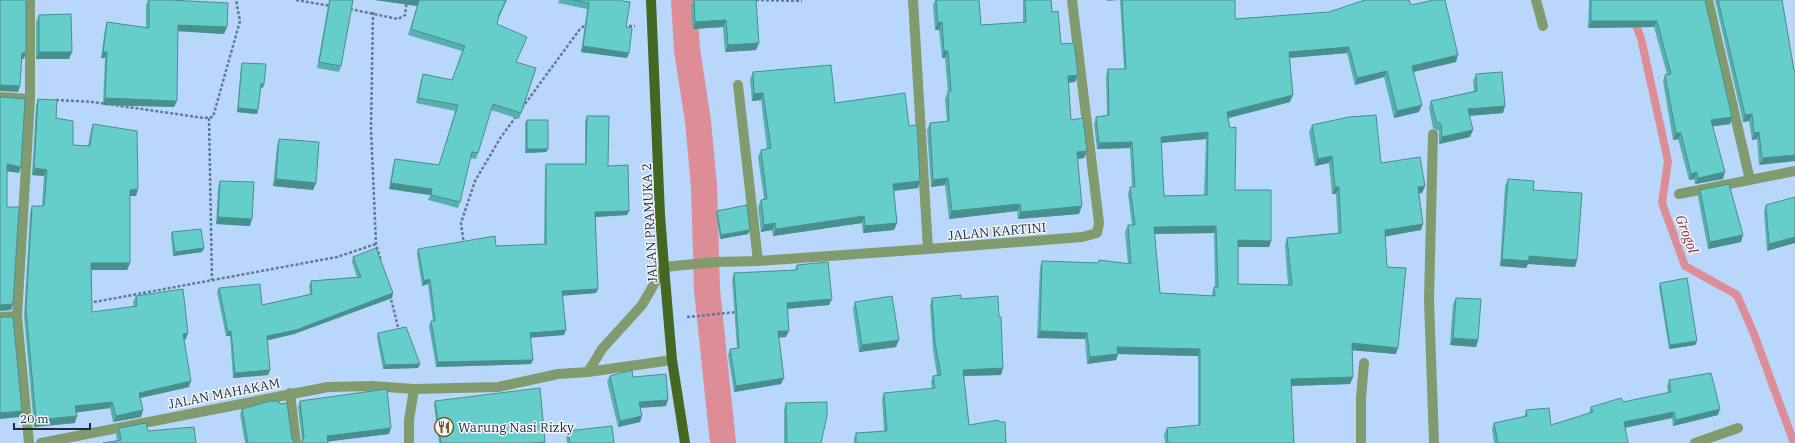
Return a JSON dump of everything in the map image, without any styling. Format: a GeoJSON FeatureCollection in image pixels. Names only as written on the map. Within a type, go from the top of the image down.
{"type":"FeatureCollection","features":[{"type":"Feature","properties":{"kind":"main road","name":"JALAN PRAMUKA 2"},"geometry":{"type":"LineString","coordinates":[[651,0],[660,215],[669,267],[672,360],[684,443]]}},
{"type":"Feature","properties":{"kind":"street"},"geometry":{"type":"LineString","coordinates":[[28,443],[17,316],[30,99],[30,0]]}},
{"type":"Feature","properties":{"kind":"street"},"geometry":{"type":"LineString","coordinates":[[912,0],[928,249]]}},
{"type":"Feature","properties":{"kind":"street","name":"JALAN KARTINI"},"geometry":{"type":"LineString","coordinates":[[669,267],[715,262],[758,261],[1082,237],[1097,232],[1099,229],[1099,223],[1072,0]]}},
{"type":"Feature","properties":{"kind":"street"},"geometry":{"type":"LineString","coordinates":[[1536,0],[1543,26]]}},
{"type":"Feature","properties":{"kind":"street"},"geometry":{"type":"LineString","coordinates":[[1708,0],[1750,180]]}},
{"type":"Feature","properties":{"kind":"street"},"geometry":{"type":"LineString","coordinates":[[738,85],[758,261]]}},
{"type":"Feature","properties":{"kind":"street"},"geometry":{"type":"LineString","coordinates":[[0,97],[30,99]]}},
{"type":"Feature","properties":{"kind":"street"},"geometry":{"type":"LineString","coordinates":[[1433,134],[1430,300],[1434,443]]}},
{"type":"Feature","properties":{"kind":"street"},"geometry":{"type":"LineString","coordinates":[[1679,194],[1795,171]]}},
{"type":"Feature","properties":{"kind":"street"},"geometry":{"type":"LineString","coordinates":[[588,372],[602,349],[642,306],[669,267]]}},
{"type":"Feature","properties":{"kind":"street"},"geometry":{"type":"LineString","coordinates":[[0,317],[17,316]]}},
{"type":"Feature","properties":{"kind":"street","name":"JALAN MAHAKAM"},"geometry":{"type":"LineString","coordinates":[[41,443],[290,393],[328,387],[352,385],[414,389],[498,387],[558,374],[588,372],[672,360]]}},
{"type":"Feature","properties":{"kind":"street"},"geometry":{"type":"LineString","coordinates":[[1361,443],[1361,398],[1364,363]]}},
{"type":"Feature","properties":{"kind":"street"},"geometry":{"type":"LineString","coordinates":[[409,443],[409,420],[414,389]]}},
{"type":"Feature","properties":{"kind":"street"},"geometry":{"type":"LineString","coordinates":[[290,393],[296,443]]}},
{"type":"Feature","properties":{"kind":"street"},"geometry":{"type":"LineString","coordinates":[[1694,443],[1738,428]]}},
{"type":"Feature","properties":{"kind":"path"},"geometry":{"type":"LineString","coordinates":[[30,99],[93,102],[209,118],[214,115],[240,21],[236,0]]}},
{"type":"Feature","properties":{"kind":"path"},"geometry":{"type":"LineString","coordinates":[[296,0],[334,6]]}},
{"type":"Feature","properties":{"kind":"path"},"geometry":{"type":"LineString","coordinates":[[342,8],[373,12],[398,19],[406,15],[407,0]]}},
{"type":"Feature","properties":{"kind":"path"},"geometry":{"type":"LineString","coordinates":[[756,0],[802,1]]}},
{"type":"Feature","properties":{"kind":"path"},"geometry":{"type":"LineString","coordinates":[[373,12],[371,129],[376,244],[382,266]]}},
{"type":"Feature","properties":{"kind":"path"},"geometry":{"type":"LineString","coordinates":[[466,250],[461,223],[474,181],[505,130],[580,29],[589,23]]}},
{"type":"Feature","properties":{"kind":"path"},"geometry":{"type":"LineString","coordinates":[[621,25],[652,27]]}},
{"type":"Feature","properties":{"kind":"path"},"geometry":{"type":"LineString","coordinates":[[209,118],[212,280]]}},
{"type":"Feature","properties":{"kind":"path"},"geometry":{"type":"LineString","coordinates":[[87,303],[337,257],[376,244]]}},
{"type":"Feature","properties":{"kind":"path"},"geometry":{"type":"LineString","coordinates":[[388,289],[400,335]]}},
{"type":"Feature","properties":{"kind":"path"},"geometry":{"type":"LineString","coordinates":[[691,316],[738,312]]}},
{"type":"Feature","properties":{"kind":"building"},"geometry":{"type":"Polygon","coordinates":[[[0,0],[26,0],[26,53],[22,53],[20,86],[0,85],[0,0]]]}},
{"type":"Feature","properties":{"kind":"building"},"geometry":{"type":"Polygon","coordinates":[[[149,0],[228,3],[227,27],[178,25],[177,101],[105,98],[107,52],[103,52],[107,22],[149,28],[149,0]]]}},
{"type":"Feature","properties":{"kind":"building"},"geometry":{"type":"Polygon","coordinates":[[[330,0],[353,0],[341,66],[319,62],[330,0]]]}},
{"type":"Feature","properties":{"kind":"building"},"geometry":{"type":"Polygon","coordinates":[[[419,0],[506,0],[499,15],[497,24],[527,37],[516,62],[536,68],[521,113],[493,104],[478,153],[472,152],[460,202],[431,195],[432,189],[391,183],[395,159],[439,165],[458,105],[418,98],[423,74],[452,80],[465,46],[411,29],[419,0]]]}},
{"type":"Feature","properties":{"kind":"building"},"geometry":{"type":"Polygon","coordinates":[[[573,0],[622,0],[630,2],[626,27],[632,28],[629,53],[583,46],[589,3],[573,0]]]}},
{"type":"Feature","properties":{"kind":"building"},"geometry":{"type":"Polygon","coordinates":[[[694,0],[756,0],[759,43],[728,45],[726,20],[695,22],[694,0]]]}},
{"type":"Feature","properties":{"kind":"building"},"geometry":{"type":"Polygon","coordinates":[[[936,0],[979,0],[981,25],[1026,22],[1025,0],[1051,0],[1052,12],[1058,11],[1061,44],[1074,43],[1078,75],[1068,76],[1071,120],[1083,118],[1087,151],[1077,152],[1082,206],[1021,212],[1020,204],[952,211],[948,178],[933,180],[930,123],[949,121],[948,91],[951,91],[948,51],[944,51],[942,22],[938,23],[936,0]]]}},
{"type":"Feature","properties":{"kind":"building"},"geometry":{"type":"Polygon","coordinates":[[[1122,0],[1235,0],[1235,19],[1329,12],[1365,0],[1409,0],[1411,5],[1434,0],[1445,0],[1458,55],[1412,66],[1422,105],[1397,111],[1387,71],[1357,78],[1349,47],[1289,52],[1293,95],[1227,112],[1230,128],[1236,127],[1235,190],[1271,190],[1271,241],[1238,240],[1238,284],[1292,285],[1287,238],[1341,233],[1339,187],[1335,187],[1332,156],[1318,159],[1312,125],[1349,117],[1376,115],[1381,163],[1420,157],[1425,186],[1418,187],[1423,224],[1385,230],[1387,267],[1406,268],[1398,348],[1352,343],[1353,377],[1291,379],[1294,443],[1168,443],[1167,428],[1200,425],[1200,349],[1117,347],[1118,354],[1090,357],[1087,333],[1040,331],[1042,261],[1098,263],[1099,260],[1131,264],[1128,225],[1135,225],[1130,187],[1135,187],[1132,142],[1099,143],[1096,117],[1109,115],[1108,69],[1126,69],[1122,0]],[[1208,132],[1161,137],[1164,196],[1207,195],[1208,132]],[[1216,226],[1154,227],[1160,293],[1215,296],[1214,287],[1218,287],[1216,226]]]}},
{"type":"Feature","properties":{"kind":"building"},"geometry":{"type":"Polygon","coordinates":[[[1591,0],[1705,0],[1732,117],[1711,120],[1725,172],[1698,178],[1697,172],[1691,174],[1681,133],[1676,133],[1665,75],[1671,74],[1657,21],[1591,21],[1591,0]]]}},
{"type":"Feature","properties":{"kind":"building"},"geometry":{"type":"Polygon","coordinates":[[[1718,0],[1782,0],[1795,70],[1795,155],[1762,158],[1759,132],[1754,133],[1752,114],[1745,115],[1718,0]]]}},
{"type":"Feature","properties":{"kind":"building"},"geometry":{"type":"Polygon","coordinates":[[[71,14],[72,52],[39,52],[39,15],[71,14]]]}},
{"type":"Feature","properties":{"kind":"building"},"geometry":{"type":"Polygon","coordinates":[[[242,63],[266,64],[264,84],[261,84],[258,110],[238,108],[242,63]]]}},
{"type":"Feature","properties":{"kind":"building"},"geometry":{"type":"Polygon","coordinates":[[[831,65],[835,103],[905,93],[909,126],[917,125],[920,181],[893,184],[897,223],[865,226],[864,216],[776,229],[775,223],[764,225],[761,200],[767,199],[761,150],[771,148],[763,93],[754,94],[753,72],[831,65]]]}},
{"type":"Feature","properties":{"kind":"building"},"geometry":{"type":"Polygon","coordinates":[[[1502,72],[1505,106],[1468,109],[1473,130],[1442,137],[1441,124],[1436,121],[1431,101],[1477,91],[1476,74],[1502,72]]]}},
{"type":"Feature","properties":{"kind":"building"},"geometry":{"type":"Polygon","coordinates":[[[0,96],[25,99],[21,167],[7,164],[7,207],[19,207],[13,304],[0,305],[0,96]]]}},
{"type":"Feature","properties":{"kind":"building"},"geometry":{"type":"Polygon","coordinates":[[[38,99],[57,100],[56,118],[73,121],[73,145],[90,146],[93,124],[137,131],[138,189],[130,190],[130,263],[91,263],[92,312],[137,306],[136,296],[183,289],[188,333],[183,334],[191,381],[139,393],[143,410],[116,416],[112,402],[75,406],[77,416],[36,420],[26,309],[32,206],[44,206],[47,170],[34,168],[38,99]]]}},
{"type":"Feature","properties":{"kind":"building"},"geometry":{"type":"Polygon","coordinates":[[[587,116],[609,116],[608,166],[628,165],[629,211],[595,212],[598,289],[562,291],[566,330],[530,333],[533,360],[438,362],[431,321],[435,321],[430,279],[424,281],[418,249],[495,236],[496,246],[546,244],[546,164],[586,164],[587,116]]]}},
{"type":"Feature","properties":{"kind":"building"},"geometry":{"type":"Polygon","coordinates":[[[527,120],[548,120],[548,149],[527,149],[527,120]]]}},
{"type":"Feature","properties":{"kind":"building"},"geometry":{"type":"Polygon","coordinates":[[[279,139],[319,142],[316,183],[276,179],[279,139]]]}},
{"type":"Feature","properties":{"kind":"building"},"geometry":{"type":"Polygon","coordinates":[[[1508,179],[1534,181],[1533,190],[1582,193],[1577,260],[1529,256],[1529,261],[1502,259],[1508,179]]]}},
{"type":"Feature","properties":{"kind":"building"},"geometry":{"type":"Polygon","coordinates":[[[220,181],[254,182],[252,219],[218,217],[220,181]]]}},
{"type":"Feature","properties":{"kind":"building"},"geometry":{"type":"Polygon","coordinates":[[[1729,184],[1743,235],[1710,242],[1700,190],[1729,184]]]}},
{"type":"Feature","properties":{"kind":"building"},"geometry":{"type":"Polygon","coordinates":[[[1795,197],[1795,237],[1769,244],[1766,205],[1795,197]]]}},
{"type":"Feature","properties":{"kind":"building"},"geometry":{"type":"Polygon","coordinates":[[[747,205],[750,230],[721,235],[717,211],[747,205]]]}},
{"type":"Feature","properties":{"kind":"building"},"geometry":{"type":"Polygon","coordinates":[[[201,229],[204,248],[175,252],[172,232],[201,229]]]}},
{"type":"Feature","properties":{"kind":"building"},"geometry":{"type":"Polygon","coordinates":[[[376,248],[393,293],[296,330],[267,336],[270,370],[235,373],[231,331],[228,332],[219,288],[260,284],[262,305],[312,294],[311,281],[361,277],[353,257],[376,248]]]}},
{"type":"Feature","properties":{"kind":"building"},"geometry":{"type":"Polygon","coordinates":[[[828,262],[832,299],[787,303],[789,331],[778,331],[784,378],[736,386],[730,349],[739,348],[734,273],[797,270],[797,265],[828,262]]]}},
{"type":"Feature","properties":{"kind":"building"},"geometry":{"type":"Polygon","coordinates":[[[1687,278],[1697,341],[1670,345],[1660,283],[1687,278]]]}},
{"type":"Feature","properties":{"kind":"building"},"geometry":{"type":"Polygon","coordinates":[[[961,295],[961,299],[998,296],[999,317],[1001,317],[1003,368],[963,370],[969,425],[998,420],[999,422],[1005,422],[1006,443],[856,443],[856,433],[887,431],[884,393],[935,388],[933,376],[941,375],[935,343],[932,298],[961,295]]]}},
{"type":"Feature","properties":{"kind":"building"},"geometry":{"type":"Polygon","coordinates":[[[892,296],[899,340],[862,345],[855,302],[892,296]]]}},
{"type":"Feature","properties":{"kind":"building"},"geometry":{"type":"Polygon","coordinates":[[[1456,298],[1481,299],[1478,340],[1453,338],[1456,298]]]}},
{"type":"Feature","properties":{"kind":"building"},"geometry":{"type":"Polygon","coordinates":[[[0,317],[13,317],[22,411],[0,413],[0,317]]]}},
{"type":"Feature","properties":{"kind":"building"},"geometry":{"type":"Polygon","coordinates":[[[406,327],[420,364],[385,365],[378,333],[406,327]]]}},
{"type":"Feature","properties":{"kind":"building"},"geometry":{"type":"Polygon","coordinates":[[[632,370],[633,377],[666,374],[668,400],[639,402],[642,416],[620,421],[610,376],[632,370]]]}},
{"type":"Feature","properties":{"kind":"building"},"geometry":{"type":"Polygon","coordinates":[[[1711,373],[1720,409],[1676,420],[1674,412],[1624,422],[1628,443],[1498,443],[1494,423],[1527,416],[1526,410],[1549,408],[1551,425],[1593,412],[1591,407],[1621,398],[1623,402],[1671,392],[1669,380],[1711,373]]]}},
{"type":"Feature","properties":{"kind":"building"},"geometry":{"type":"Polygon","coordinates":[[[540,388],[545,442],[441,443],[435,401],[540,388]]]}},
{"type":"Feature","properties":{"kind":"building"},"geometry":{"type":"Polygon","coordinates":[[[387,389],[391,428],[327,436],[328,443],[301,443],[304,437],[300,401],[387,389]]]}},
{"type":"Feature","properties":{"kind":"building"},"geometry":{"type":"Polygon","coordinates":[[[270,401],[279,401],[280,404],[287,403],[292,439],[295,443],[248,443],[242,409],[270,401]]]}},
{"type":"Feature","properties":{"kind":"building"},"geometry":{"type":"Polygon","coordinates":[[[827,402],[827,416],[821,443],[787,443],[786,403],[827,402]]]}},
{"type":"Feature","properties":{"kind":"building"},"geometry":{"type":"Polygon","coordinates":[[[146,423],[148,431],[194,427],[196,443],[103,443],[121,440],[119,428],[146,423]]]}},
{"type":"Feature","properties":{"kind":"building"},"geometry":{"type":"Polygon","coordinates":[[[612,426],[614,443],[570,443],[568,431],[612,426]]]}},
{"type":"Feature","properties":{"kind":"waterway"},"geometry":{"type":"LineString","coordinates":[[684,0],[687,50],[698,121],[704,186],[707,289],[723,443]]}},
{"type":"Feature","properties":{"kind":"waterway","name":"Grogol"},"geometry":{"type":"LineString","coordinates":[[1626,0],[1641,38],[1668,161],[1662,203],[1685,266],[1737,295],[1754,334],[1794,443]]}},
{"type":"Feature","properties":{"kind":"place","name":"Warung Nasi Rizky"},"geometry":{"type":"Point","coordinates":[444,427]}}]}
